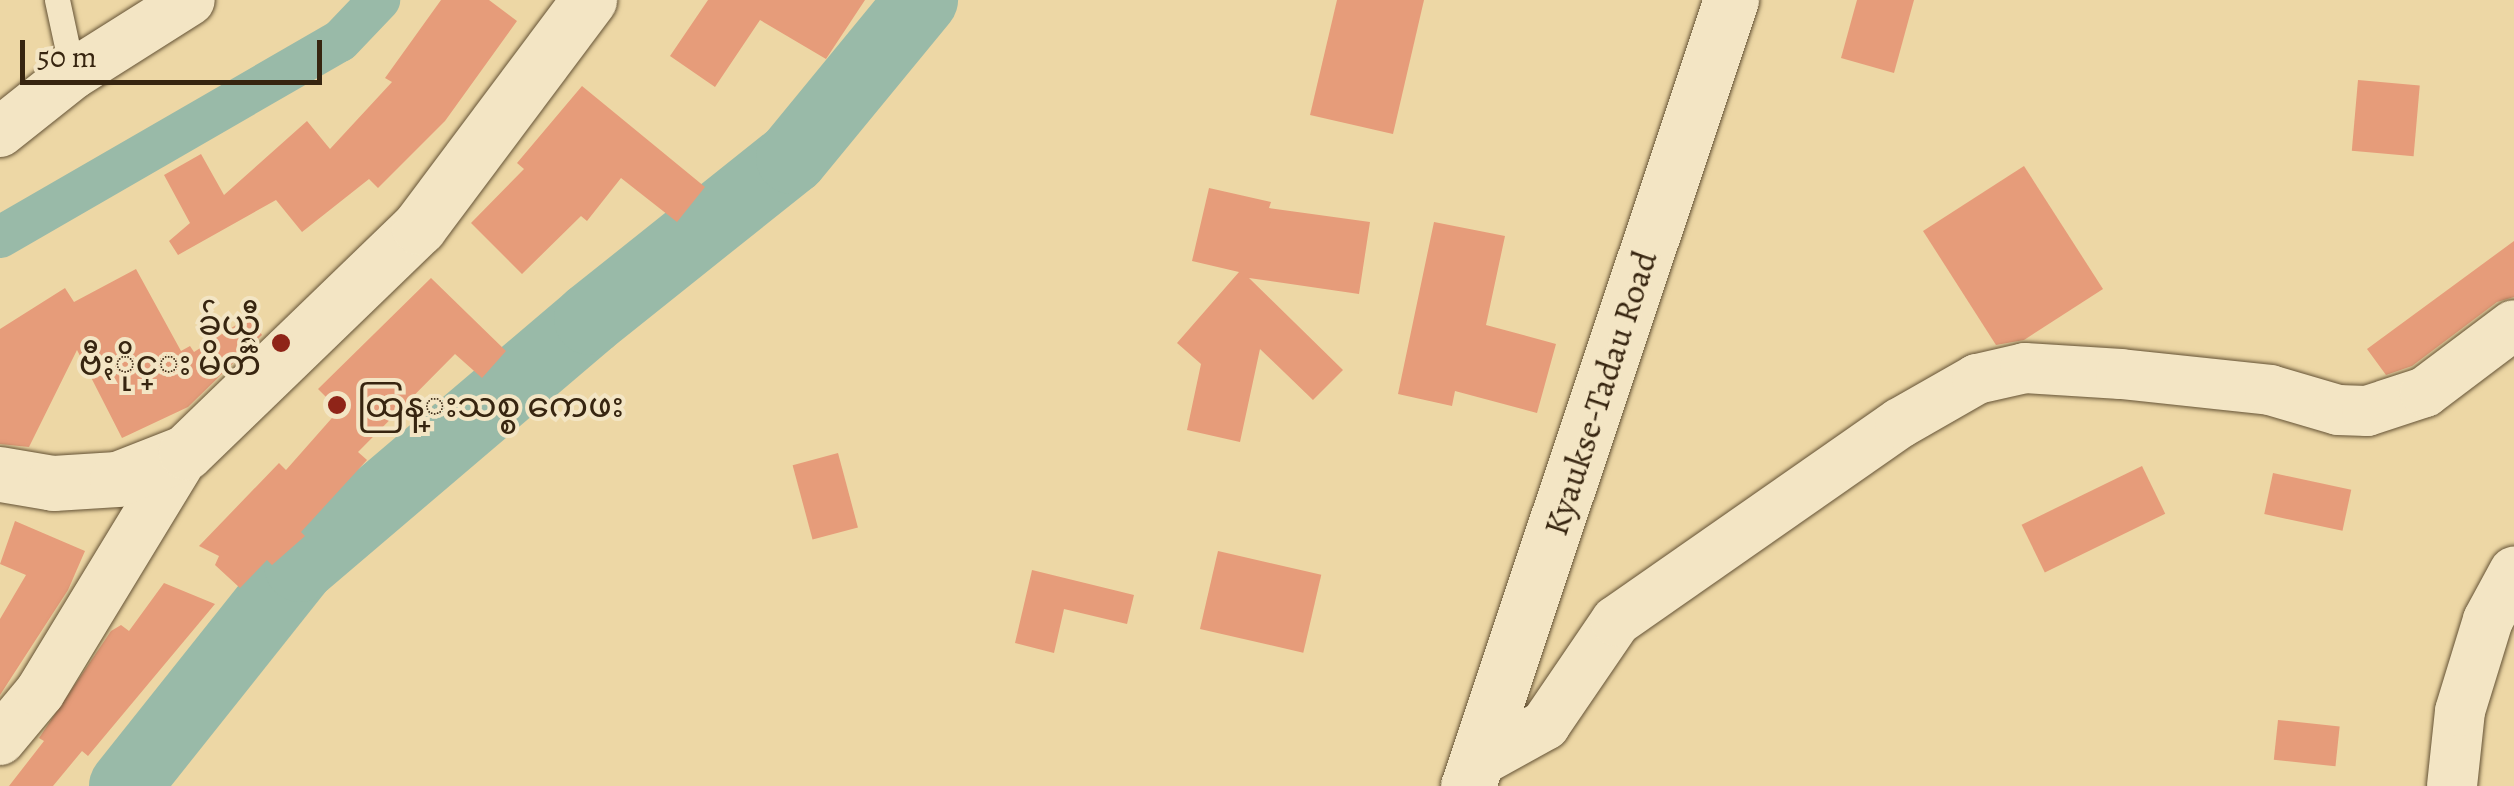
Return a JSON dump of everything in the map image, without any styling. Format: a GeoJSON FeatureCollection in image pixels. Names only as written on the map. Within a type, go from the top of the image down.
{"type":"FeatureCollection","features":[{"type":"Feature","properties":{"kind":"street"},"geometry":{"type":"LineString","coordinates":[[0,132],[73,74],[190,0]]}},
{"type":"Feature","properties":{"kind":"street"},"geometry":{"type":"LineString","coordinates":[[0,740],[40,692],[186,452],[419,227],[589,0]]}},
{"type":"Feature","properties":{"kind":"street","name":"Kyaukse-Tadau Road"},"geometry":{"type":"LineString","coordinates":[[1473,774],[1731,0]]}},
{"type":"Feature","properties":{"kind":"street"},"geometry":{"type":"LineString","coordinates":[[1473,774],[1545,726],[1616,620],[1900,423],[1978,379],[2026,368],[2121,374],[2270,390],[2338,410],[2367,410],[2425,392],[2514,325]]}},
{"type":"Feature","properties":{"kind":"street"},"geometry":{"type":"LineString","coordinates":[[0,474],[53,483],[118,479],[186,452]]}},
{"type":"Feature","properties":{"kind":"street"},"geometry":{"type":"LineString","coordinates":[[2452,786],[2460,711],[2488,620],[2514,572]]}},
{"type":"Feature","properties":{"kind":"lane"},"geometry":{"type":"LineString","coordinates":[[57,0],[73,74]]}},
{"type":"Feature","properties":{"kind":"building"},"geometry":{"type":"Polygon","coordinates":[[[441,0],[489,0],[517,21],[445,121],[378,188],[369,179],[302,232],[276,200],[178,255],[169,241],[190,223],[164,175],[201,154],[224,195],[307,121],[330,149],[392,82],[385,78],[441,0]]]}},
{"type":"Feature","properties":{"kind":"building"},"geometry":{"type":"Polygon","coordinates":[[[708,0],[865,0],[826,59],[760,20],[715,87],[670,56],[708,0]]]}},
{"type":"Feature","properties":{"kind":"building"},"geometry":{"type":"Polygon","coordinates":[[[1337,0],[1424,0],[1393,134],[1310,115],[1337,0]]]}},
{"type":"Feature","properties":{"kind":"building"},"geometry":{"type":"Polygon","coordinates":[[[1857,0],[1914,0],[1894,73],[1841,58],[1857,0]]]}},
{"type":"Feature","properties":{"kind":"building"},"geometry":{"type":"Polygon","coordinates":[[[2358,80],[2420,85],[2414,156],[2352,151],[2358,80]]]}},
{"type":"Feature","properties":{"kind":"building"},"geometry":{"type":"Polygon","coordinates":[[[582,86],[705,187],[677,222],[621,178],[587,221],[581,216],[522,274],[471,223],[524,169],[517,163],[582,86]]]}},
{"type":"Feature","properties":{"kind":"building"},"geometry":{"type":"Polygon","coordinates":[[[2024,166],[2103,289],[2024,340],[1996,345],[1923,231],[2024,166]]]}},
{"type":"Feature","properties":{"kind":"building"},"geometry":{"type":"Polygon","coordinates":[[[1209,188],[1271,202],[1269,208],[1370,222],[1359,294],[1249,278],[1343,370],[1313,400],[1260,349],[1240,442],[1187,430],[1201,364],[1177,343],[1239,272],[1192,261],[1209,188]]]}},
{"type":"Feature","properties":{"kind":"building"},"geometry":{"type":"Polygon","coordinates":[[[1434,222],[1505,236],[1486,325],[1556,344],[1537,413],[1455,391],[1452,406],[1398,394],[1434,222]]]}},
{"type":"Feature","properties":{"kind":"building"},"geometry":{"type":"Polygon","coordinates":[[[2514,241],[2514,297],[2497,302],[2412,366],[2386,375],[2367,349],[2514,241]]]}},
{"type":"Feature","properties":{"kind":"building"},"geometry":{"type":"Polygon","coordinates":[[[136,269],[181,351],[190,346],[194,352],[250,316],[262,335],[188,407],[122,438],[77,350],[29,447],[0,444],[0,329],[65,288],[74,302],[136,269]]]}},
{"type":"Feature","properties":{"kind":"building"},"geometry":{"type":"Polygon","coordinates":[[[431,278],[506,351],[482,378],[455,354],[358,452],[367,460],[301,532],[305,536],[272,565],[267,560],[240,588],[215,565],[219,556],[199,546],[279,463],[286,470],[339,410],[318,389],[431,278]]]}},
{"type":"Feature","properties":{"kind":"building"},"geometry":{"type":"Polygon","coordinates":[[[838,453],[858,527],[813,540],[793,465],[838,453]]]}},
{"type":"Feature","properties":{"kind":"building"},"geometry":{"type":"Polygon","coordinates":[[[2142,466],[2165,514],[2045,572],[2022,525],[2142,466]]]}},
{"type":"Feature","properties":{"kind":"building"},"geometry":{"type":"Polygon","coordinates":[[[2273,473],[2351,490],[2343,531],[2264,514],[2273,473]]]}},
{"type":"Feature","properties":{"kind":"building"},"geometry":{"type":"Polygon","coordinates":[[[15,521],[85,551],[68,590],[0,695],[0,619],[26,575],[0,564],[15,521]]]}},
{"type":"Feature","properties":{"kind":"building"},"geometry":{"type":"Polygon","coordinates":[[[1218,551],[1321,575],[1303,653],[1200,629],[1218,551]]]}},
{"type":"Feature","properties":{"kind":"building"},"geometry":{"type":"Polygon","coordinates":[[[1032,570],[1134,595],[1127,624],[1064,609],[1054,653],[1015,643],[1032,570]]]}},
{"type":"Feature","properties":{"kind":"building"},"geometry":{"type":"Polygon","coordinates":[[[164,583],[215,604],[88,756],[82,751],[53,786],[9,786],[44,741],[39,738],[111,631],[121,625],[129,631],[164,583]]]}},
{"type":"Feature","properties":{"kind":"building"},"geometry":{"type":"Polygon","coordinates":[[[2278,720],[2340,726],[2335,766],[2274,760],[2278,720]]]}},
{"type":"Feature","properties":{"kind":"waterway"},"geometry":{"type":"LineString","coordinates":[[0,237],[340,41],[379,0]]}},
{"type":"Feature","properties":{"kind":"waterway"},"geometry":{"type":"LineString","coordinates":[[125,786],[300,566],[590,319],[792,158],[922,0]]}},
{"type":"Feature","properties":{"kind":"place","name":"ခ်ယ္ရီ ဗီႏိုင္း မိတၱဴ"},"geometry":{"type":"Point","coordinates":[281,343]}},
{"type":"Feature","properties":{"kind":"place","name":"ထြန္းသစ္စ ကေဖး"},"geometry":{"type":"Point","coordinates":[337,405]}}]}
